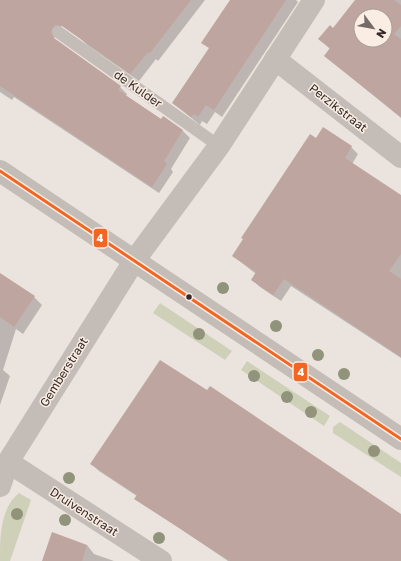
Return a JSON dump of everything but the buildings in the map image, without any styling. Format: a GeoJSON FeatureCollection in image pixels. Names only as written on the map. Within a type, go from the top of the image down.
{"type":"FeatureCollection","features":[{"type":"Feature","properties":{"kind":"street"},"geometry":{"type":"LineString","coordinates":[[134,260],[219,146],[314,0]]}},
{"type":"Feature","properties":{"kind":"street","name":"Perzikstraat"},"geometry":{"type":"LineString","coordinates":[[275,59],[401,156]]}},
{"type":"Feature","properties":{"kind":"street"},"geometry":{"type":"LineString","coordinates":[[0,171],[401,438]]}},
{"type":"Feature","properties":{"kind":"street","name":"Gemberstraat"},"geometry":{"type":"LineString","coordinates":[[0,486],[8,462],[134,260]]}},
{"type":"Feature","properties":{"kind":"street","name":"Druivenstraat"},"geometry":{"type":"LineString","coordinates":[[8,462],[160,561]]}},
{"type":"Feature","properties":{"kind":"lane","name":"de Kulder"},"geometry":{"type":"LineString","coordinates":[[58,32],[219,146]]}},
{"type":"Feature","properties":{"kind":"green space"},"geometry":{"type":"Polygon","coordinates":[[[160,303],[232,351],[225,360],[153,313],[160,303]]]}},
{"type":"Feature","properties":{"kind":"green space"},"geometry":{"type":"Polygon","coordinates":[[[247,361],[330,416],[324,426],[241,370],[247,361]]]}},
{"type":"Feature","properties":{"kind":"green space"},"geometry":{"type":"Polygon","coordinates":[[[340,422],[401,463],[401,477],[333,433],[333,427],[340,422]]]}},
{"type":"Feature","properties":{"kind":"green space"},"geometry":{"type":"Polygon","coordinates":[[[19,493],[31,500],[10,561],[0,561],[2,524],[8,507],[19,493]]]}},
{"type":"Feature","properties":{"kind":"transit line","name":"4"},"geometry":{"type":"LineString","coordinates":[[0,171],[401,439]]}}]}
